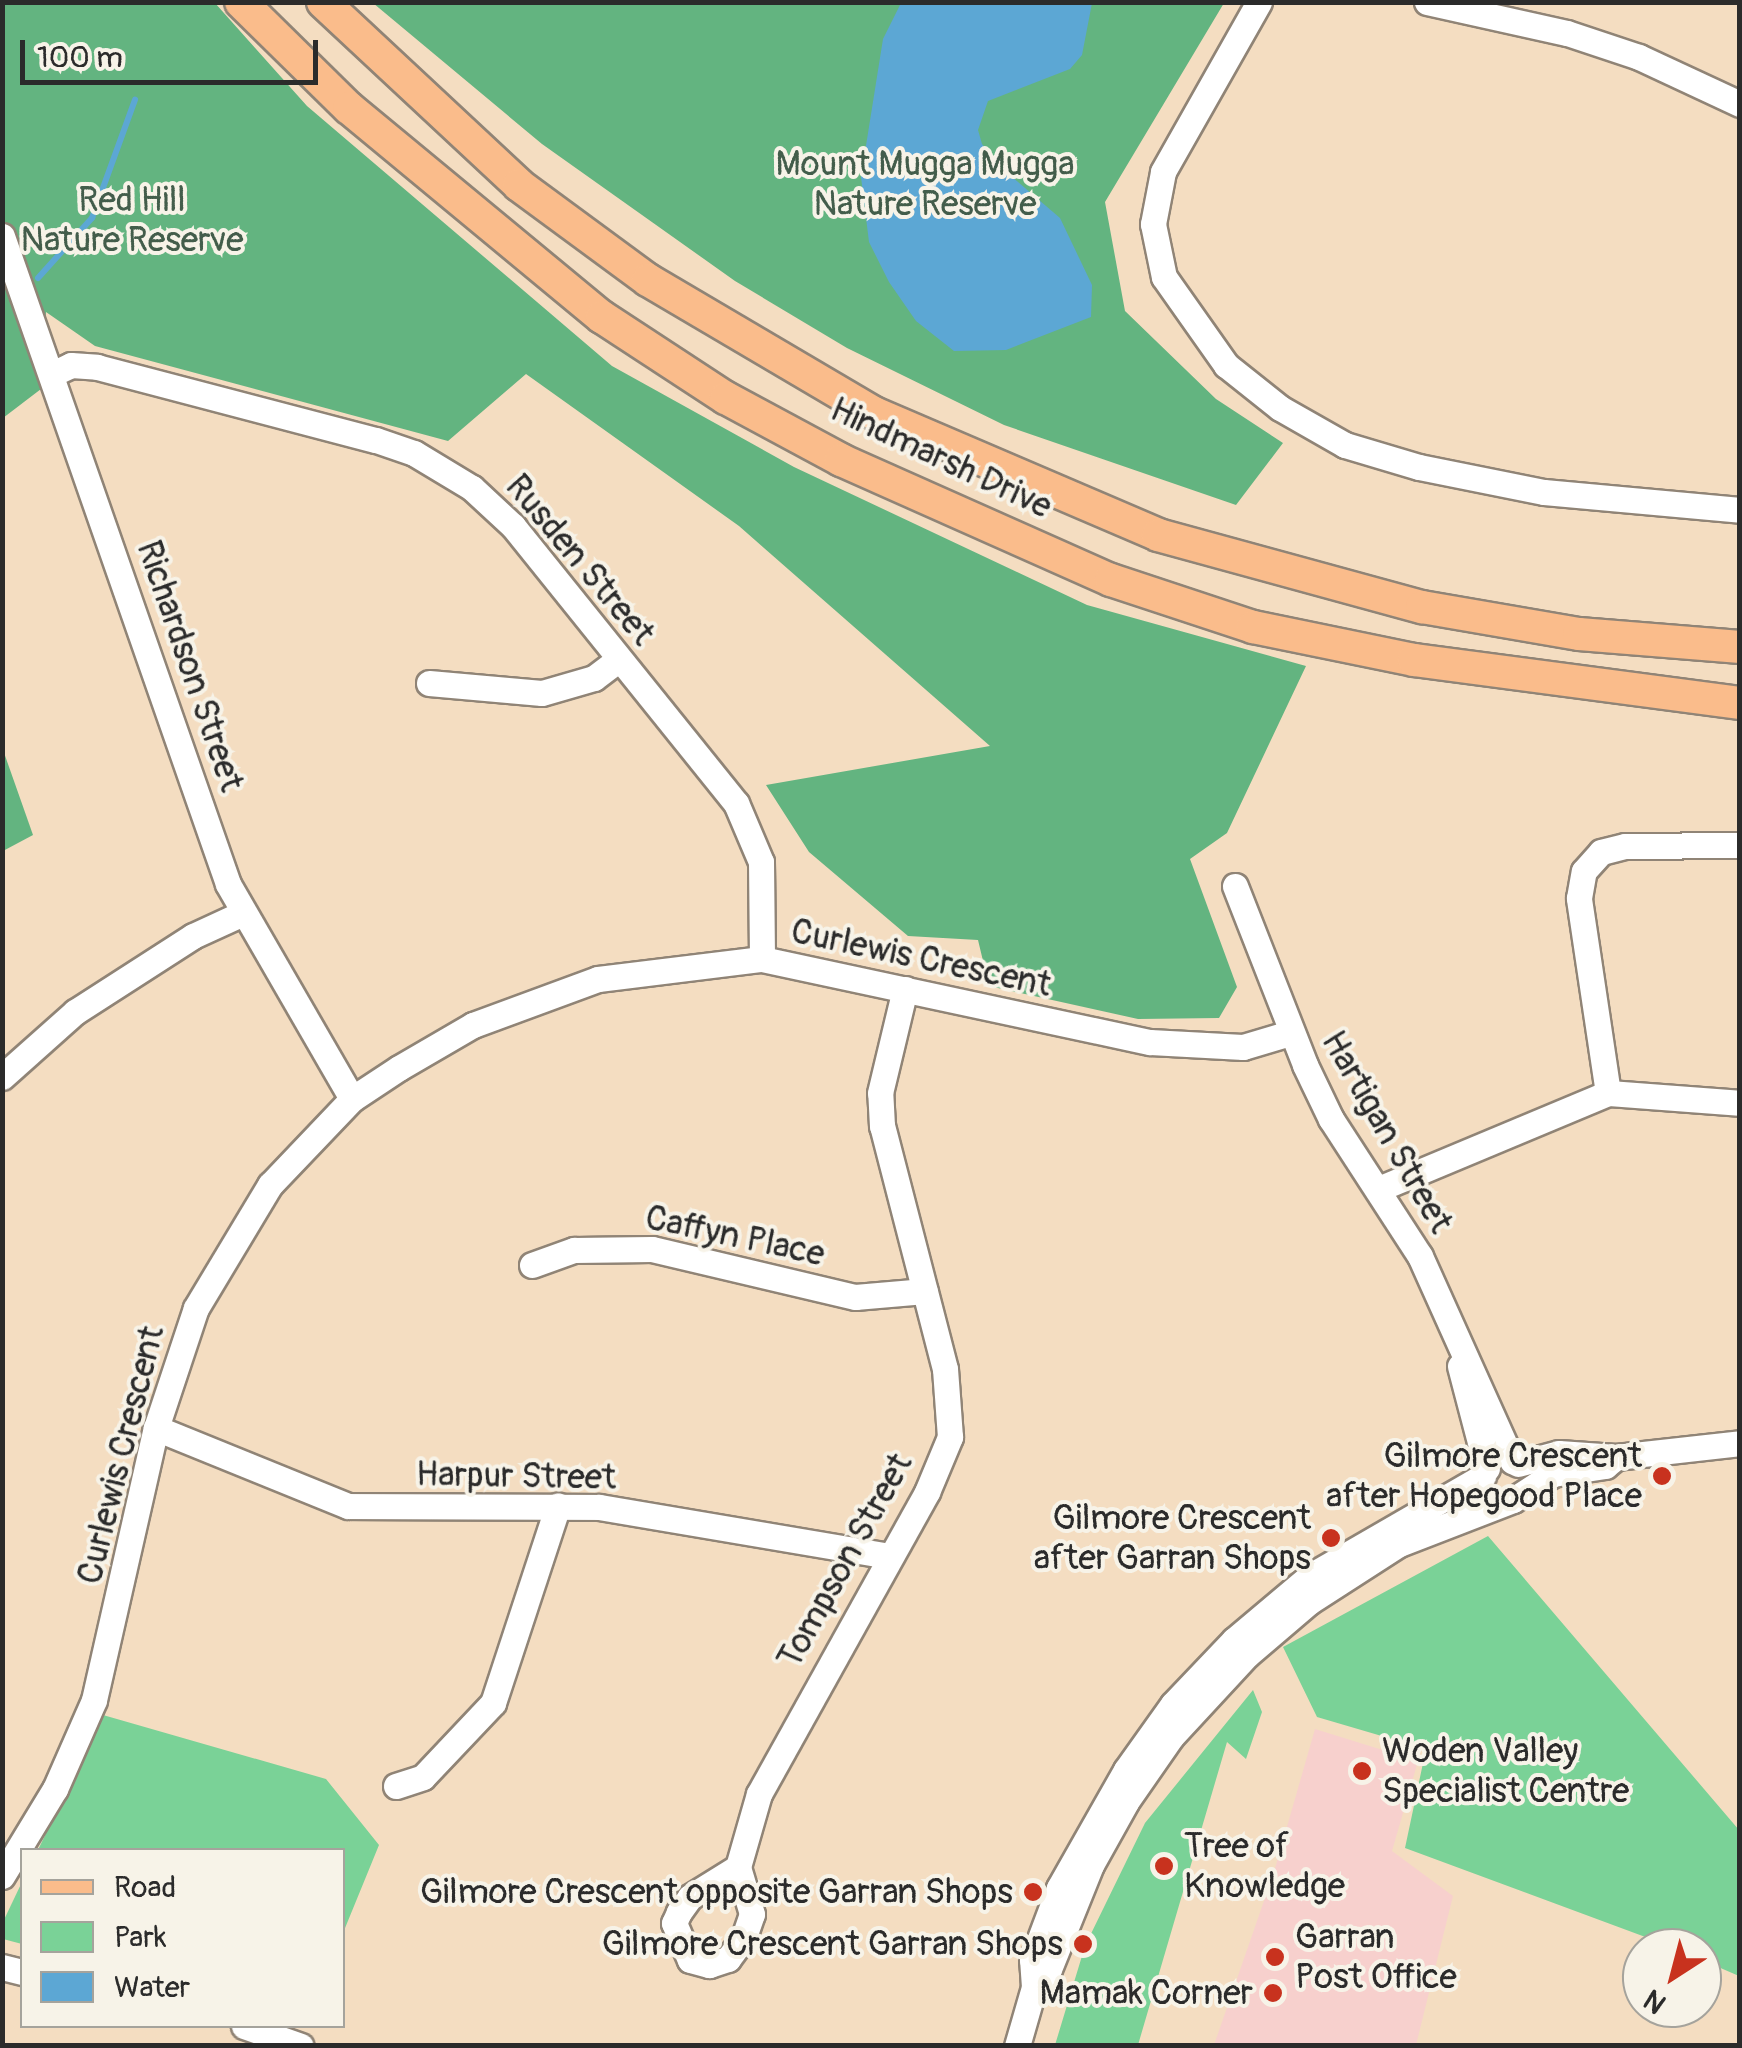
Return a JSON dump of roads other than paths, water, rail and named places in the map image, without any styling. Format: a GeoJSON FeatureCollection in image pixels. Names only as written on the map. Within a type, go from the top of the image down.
{"type":"FeatureCollection","features":[{"type":"Feature","properties":{"kind":"main road","name":"Hindmarsh Drive"},"geometry":{"type":"LineString","coordinates":[[241,2],[349,108],[602,318],[726,398],[842,460],[1111,580],[1253,627],[1414,660],[1740,703]]}},
{"type":"Feature","properties":{"kind":"main road","name":"Hindmarsh Drive"},"geometry":{"type":"LineString","coordinates":[[323,2],[533,195],[648,280],[874,414],[1158,535],[1422,607],[1579,634],[1740,646]]}},
{"type":"Feature","properties":{"kind":"street"},"geometry":{"type":"LineString","coordinates":[[1259,2],[1163,172],[1153,224],[1164,277],[1226,365],[1280,408],[1345,445],[1419,467],[1544,492],[1740,510]]}},
{"type":"Feature","properties":{"kind":"street"},"geometry":{"type":"LineString","coordinates":[[1426,2],[1610,47],[1740,104]]}},
{"type":"Feature","properties":{"kind":"street","name":"Richardson Street"},"geometry":{"type":"LineString","coordinates":[[2,236],[241,914],[352,1100]]}},
{"type":"Feature","properties":{"kind":"street","name":"Rusden Street"},"geometry":{"type":"LineString","coordinates":[[52,374],[71,366],[97,367],[426,459],[472,488],[513,526],[754,834],[764,898],[762,960]]}},
{"type":"Feature","properties":{"kind":"street"},"geometry":{"type":"LineString","coordinates":[[429,683],[555,691],[594,678],[618,658]]}},
{"type":"Feature","properties":{"kind":"street"},"geometry":{"type":"LineString","coordinates":[[1608,1093],[1579,898],[1584,871],[1601,852],[1625,846],[1740,845]]}},
{"type":"Feature","properties":{"kind":"street","name":"Hartigan Street"},"geometry":{"type":"LineString","coordinates":[[1235,886],[1290,1033],[1331,1119],[1382,1188],[1420,1256],[1461,1356],[1515,1463],[1524,1491]]}},
{"type":"Feature","properties":{"kind":"street"},"geometry":{"type":"LineString","coordinates":[[2,1078],[75,1012],[193,936],[241,914]]}},
{"type":"Feature","properties":{"kind":"street","name":"Curlewis Crescent"},"geometry":{"type":"LineString","coordinates":[[2,1876],[55,1789],[94,1700],[156,1428],[196,1308],[229,1246],[270,1186],[352,1100],[473,1025],[527,1002],[644,970],[762,960],[1150,1042],[1243,1047],[1290,1033]]}},
{"type":"Feature","properties":{"kind":"street","name":"Tompson Street"},"geometry":{"type":"LineString","coordinates":[[738,1866],[775,1757],[927,1492],[950,1437],[946,1368],[882,1126],[880,1093],[905,989]]}},
{"type":"Feature","properties":{"kind":"street"},"geometry":{"type":"LineString","coordinates":[[1382,1188],[1608,1093],[1740,1103]]}},
{"type":"Feature","properties":{"kind":"street","name":"Caffyn Place"},"geometry":{"type":"LineString","coordinates":[[532,1264],[574,1250],[652,1249],[855,1297],[925,1291]]}},
{"type":"Feature","properties":{"kind":"street","name":"Hartigan Street"},"geometry":{"type":"LineString","coordinates":[[1461,1356],[1459,1376],[1485,1473],[1486,1492],[1499,1502]]}},
{"type":"Feature","properties":{"kind":"street","name":"Harpur Street"},"geometry":{"type":"LineString","coordinates":[[156,1428],[348,1506],[558,1505],[888,1556]]}},
{"type":"Feature","properties":{"kind":"street"},"geometry":{"type":"LineString","coordinates":[[1452,1509],[1485,1473],[1515,1463],[1559,1454],[1616,1456],[1740,1443]]}},
{"type":"Feature","properties":{"kind":"street"},"geometry":{"type":"LineString","coordinates":[[1017,2046],[1034,1987],[1032,1960],[1059,1888],[1148,1738],[1268,1610],[1394,1535],[1452,1509],[1499,1502],[1553,1474],[1605,1466],[1616,1456]]}},
{"type":"Feature","properties":{"kind":"street"},"geometry":{"type":"LineString","coordinates":[[396,1786],[422,1777],[494,1703],[558,1505]]}},
{"type":"Feature","properties":{"kind":"street"},"geometry":{"type":"LineString","coordinates":[[249,2028],[287,2043]]}},
{"type":"Feature","properties":{"kind":"water"},"geometry":{"type":"Polygon","coordinates":[[[901,3],[1092,3],[1082,55],[1070,69],[988,101],[978,130],[982,144],[1004,170],[1060,218],[1092,285],[1091,317],[1006,350],[954,351],[916,321],[889,282],[869,242],[861,177],[883,39],[901,3]]]}},
{"type":"Feature","properties":{"kind":"waterway"},"geometry":{"type":"LineString","coordinates":[[38,278],[92,218],[135,100]]}},
{"type":"Feature","properties":{"kind":"place","name":"Gilmore Crescent after Hopegood Place"},"geometry":{"type":"Point","coordinates":[1662,1476]}},
{"type":"Feature","properties":{"kind":"place","name":"Gilmore Crescent after Garran Shops"},"geometry":{"type":"Point","coordinates":[1331,1538]}},
{"type":"Feature","properties":{"kind":"place","name":"Woden Valley Specialist Centre"},"geometry":{"type":"Point","coordinates":[1362,1771]}},
{"type":"Feature","properties":{"kind":"place","name":"Tree of Knowledge"},"geometry":{"type":"Point","coordinates":[1164,1866]}},
{"type":"Feature","properties":{"kind":"place","name":"Gilmore Crescent opposite Garran Shops"},"geometry":{"type":"Point","coordinates":[1033,1892]}},
{"type":"Feature","properties":{"kind":"place","name":"Gilmore Crescent Garran Shops"},"geometry":{"type":"Point","coordinates":[1083,1944]}},
{"type":"Feature","properties":{"kind":"place","name":"Garran Post Office"},"geometry":{"type":"Point","coordinates":[1275,1957]}},
{"type":"Feature","properties":{"kind":"place","name":"Mamak Corner"},"geometry":{"type":"Point","coordinates":[1273,1993]}},
{"type":"Feature","properties":{"kind":"park label","name":"Mount Mugga Mugga Nature Reserve"},"geometry":{"type":"Point","coordinates":[925,184]}},
{"type":"Feature","properties":{"kind":"park label","name":"Red Hill Nature Reserve"},"geometry":{"type":"Point","coordinates":[132,220]}}]}
